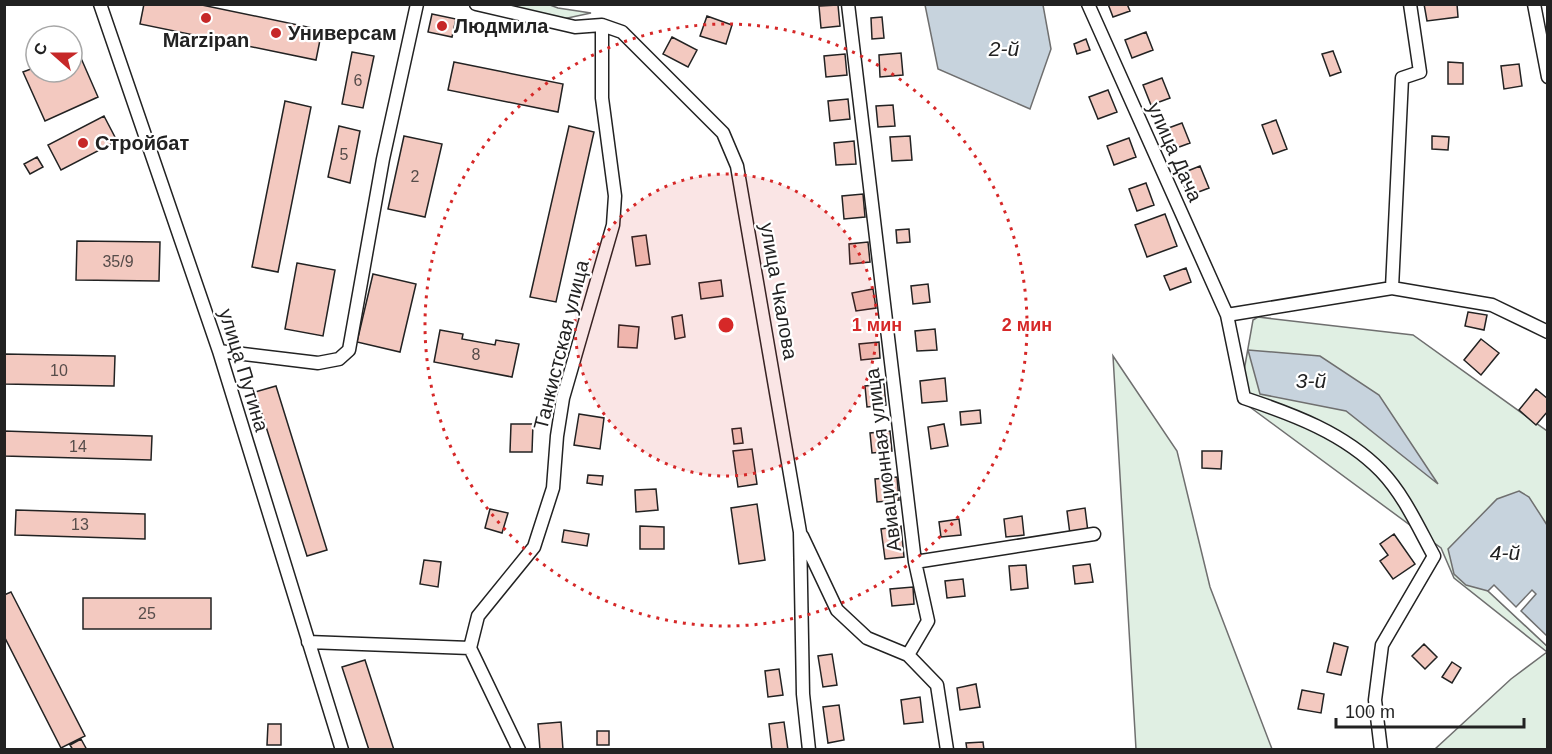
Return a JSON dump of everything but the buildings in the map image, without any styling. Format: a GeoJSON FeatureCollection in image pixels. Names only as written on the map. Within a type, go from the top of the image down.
{"type":"FeatureCollection","features":[{"type":"Feature","properties":{"kind":"street","name":"улица Путина"},"geometry":{"type":"LineString","coordinates":[[100,4],[219,351],[342,750]]}},
{"type":"Feature","properties":{"kind":"street"},"geometry":{"type":"LineString","coordinates":[[219,351],[318,363],[339,359],[349,350],[381,170],[417,4]]}},
{"type":"Feature","properties":{"kind":"street","name":"улица Чкалова"},"geometry":{"type":"LineString","coordinates":[[476,4],[575,27],[602,25],[622,32],[723,133],[737,166],[800,532],[803,694],[809,750]]}},
{"type":"Feature","properties":{"kind":"street","name":"Авиационная улица"},"geometry":{"type":"LineString","coordinates":[[848,4],[915,562],[928,621],[908,655]]}},
{"type":"Feature","properties":{"kind":"street","name":"улица Дача"},"geometry":{"type":"LineString","coordinates":[[1088,4],[1227,315],[1244,398],[1325,429],[1380,470],[1408,508],[1434,556],[1382,645],[1375,700],[1381,750]]}},
{"type":"Feature","properties":{"kind":"street"},"geometry":{"type":"LineString","coordinates":[[1392,288],[1402,78],[1420,72],[1410,4]]}},
{"type":"Feature","properties":{"kind":"street"},"geometry":{"type":"LineString","coordinates":[[1534,4],[1548,77]]}},
{"type":"Feature","properties":{"kind":"street","name":"Танкистская улица"},"geometry":{"type":"LineString","coordinates":[[470,648],[478,616],[534,547],[553,488],[563,398],[614,225],[615,196],[602,98],[602,25]]}},
{"type":"Feature","properties":{"kind":"street"},"geometry":{"type":"LineString","coordinates":[[1227,315],[1392,288],[1492,305],[1548,332]]}},
{"type":"Feature","properties":{"kind":"street"},"geometry":{"type":"LineString","coordinates":[[800,532],[837,610],[867,638],[908,655],[937,685],[947,750]]}},
{"type":"Feature","properties":{"kind":"street"},"geometry":{"type":"LineString","coordinates":[[915,562],[1094,534]]}},
{"type":"Feature","properties":{"kind":"street"},"geometry":{"type":"LineString","coordinates":[[308,642],[470,648],[519,750]]}},
{"type":"Feature","properties":{"kind":"green space"},"geometry":{"type":"Polygon","coordinates":[[[495,5],[550,5],[591,13],[563,19],[495,5]]]}},
{"type":"Feature","properties":{"kind":"green space"},"geometry":{"type":"Polygon","coordinates":[[[1258,317],[1413,335],[1547,431],[1547,652],[1454,578],[1441,548],[1239,399],[1253,320],[1258,317]]]}},
{"type":"Feature","properties":{"kind":"green space"},"geometry":{"type":"Polygon","coordinates":[[[1113,356],[1177,451],[1210,587],[1272,749],[1136,749],[1113,356]]]}},
{"type":"Feature","properties":{"kind":"green space"},"geometry":{"type":"Polygon","coordinates":[[[1547,652],[1547,749],[1435,749],[1511,679],[1547,652]]]}},
{"type":"Feature","properties":{"kind":"water","name":"2-й"},"geometry":{"type":"Polygon","coordinates":[[[925,5],[1043,5],[1051,49],[1030,109],[938,69],[925,5]]]}},
{"type":"Feature","properties":{"kind":"water","name":"3-й"},"geometry":{"type":"Polygon","coordinates":[[[1248,350],[1320,356],[1379,395],[1438,484],[1346,411],[1260,394],[1248,350]]]}},
{"type":"Feature","properties":{"kind":"water","name":"4-й"},"geometry":{"type":"Polygon","coordinates":[[[1519,491],[1529,497],[1547,525],[1547,646],[1488,591],[1466,585],[1454,574],[1448,549],[1497,499],[1519,491]]]}},
{"type":"Feature","properties":{"kind":"pier"},"geometry":{"type":"Polygon","coordinates":[[[1494,585],[1516,607],[1532,590],[1536,594],[1521,611],[1547,636],[1547,646],[1488,591],[1494,585]]]}},
{"type":"Feature","properties":{"kind":"place","name":"Marzipan"},"geometry":{"type":"Point","coordinates":[206,18]}},
{"type":"Feature","properties":{"kind":"place","name":"Людмила"},"geometry":{"type":"Point","coordinates":[442,26]}},
{"type":"Feature","properties":{"kind":"place","name":"Универсам"},"geometry":{"type":"Point","coordinates":[276,33]}},
{"type":"Feature","properties":{"kind":"place","name":"Стройбат"},"geometry":{"type":"Point","coordinates":[83,143]}}]}
